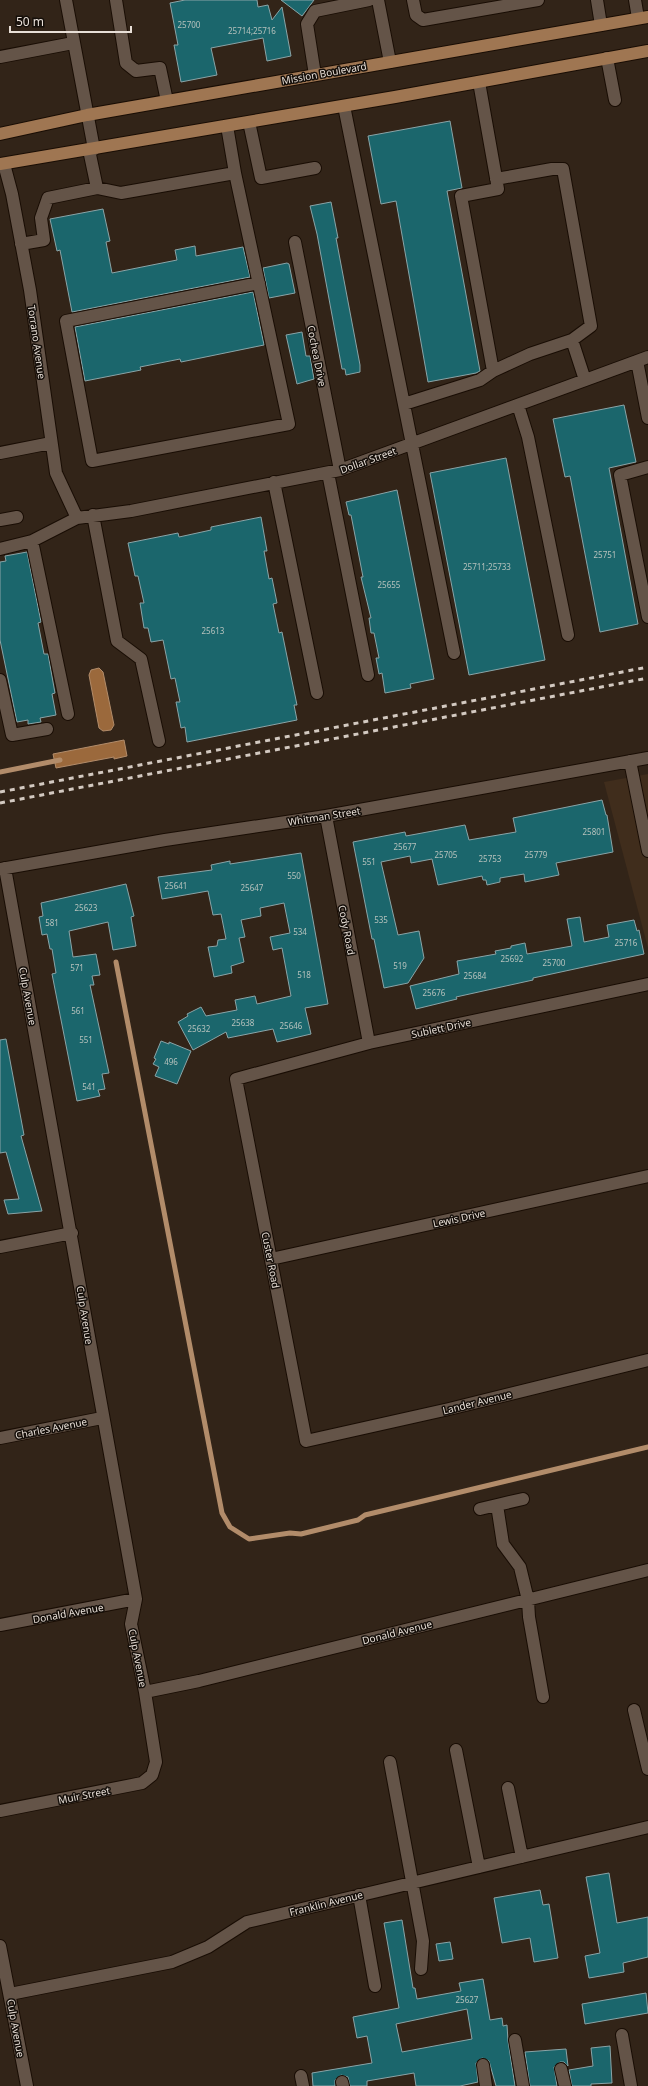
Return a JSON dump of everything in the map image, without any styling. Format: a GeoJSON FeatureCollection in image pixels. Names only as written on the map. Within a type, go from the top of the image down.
{"type":"FeatureCollection","features":[{"type":"Feature","properties":{"kind":"main road","name":"Mission Boulevard"},"geometry":{"type":"LineString","coordinates":[[0,134],[86,115],[643,18]]}},
{"type":"Feature","properties":{"kind":"main road"},"geometry":{"type":"LineString","coordinates":[[2,164],[344,106],[648,50]]}},
{"type":"Feature","properties":{"kind":"street"},"geometry":{"type":"LineString","coordinates":[[66,0],[97,188]]}},
{"type":"Feature","properties":{"kind":"street"},"geometry":{"type":"LineString","coordinates":[[116,0],[126,63],[136,71],[160,68],[166,101]]}},
{"type":"Feature","properties":{"kind":"street"},"geometry":{"type":"LineString","coordinates":[[315,75],[307,24],[315,11],[369,0]]}},
{"type":"Feature","properties":{"kind":"street"},"geometry":{"type":"LineString","coordinates":[[378,0],[390,62]]}},
{"type":"Feature","properties":{"kind":"street"},"geometry":{"type":"LineString","coordinates":[[413,0],[416,15],[423,20],[514,2],[538,0]]}},
{"type":"Feature","properties":{"kind":"street"},"geometry":{"type":"LineString","coordinates":[[598,0],[601,25]]}},
{"type":"Feature","properties":{"kind":"street"},"geometry":{"type":"LineString","coordinates":[[636,0],[643,18]]}},
{"type":"Feature","properties":{"kind":"street"},"geometry":{"type":"LineString","coordinates":[[0,57],[73,43]]}},
{"type":"Feature","properties":{"kind":"street"},"geometry":{"type":"LineString","coordinates":[[607,58],[615,100]]}},
{"type":"Feature","properties":{"kind":"street"},"geometry":{"type":"LineString","coordinates":[[479,82],[498,189],[461,196],[493,371]]}},
{"type":"Feature","properties":{"kind":"street"},"geometry":{"type":"LineString","coordinates":[[344,106],[454,653]]}},
{"type":"Feature","properties":{"kind":"street"},"geometry":{"type":"LineString","coordinates":[[249,122],[261,178],[315,168]]}},
{"type":"Feature","properties":{"kind":"street"},"geometry":{"type":"LineString","coordinates":[[227,126],[235,173],[259,283],[289,424],[92,461],[66,321],[259,283]]}},
{"type":"Feature","properties":{"kind":"street","name":"Torrano Avenue"},"geometry":{"type":"LineString","coordinates":[[2,164],[12,194],[30,290],[56,473],[77,518]]}},
{"type":"Feature","properties":{"kind":"street"},"geometry":{"type":"LineString","coordinates":[[404,404],[480,380],[493,371],[530,354],[572,340],[591,326],[563,169],[552,169],[496,179]]}},
{"type":"Feature","properties":{"kind":"street"},"geometry":{"type":"LineString","coordinates":[[21,244],[44,240],[41,218],[48,198],[97,188],[121,194],[235,173]]}},
{"type":"Feature","properties":{"kind":"street","name":"Cochea Drive"},"geometry":{"type":"LineString","coordinates":[[295,242],[340,470]]}},
{"type":"Feature","properties":{"kind":"street"},"geometry":{"type":"LineString","coordinates":[[572,340],[585,380]]}},
{"type":"Feature","properties":{"kind":"street"},"geometry":{"type":"LineString","coordinates":[[642,359],[648,415]]}},
{"type":"Feature","properties":{"kind":"street","name":"Dollar Street"},"geometry":{"type":"LineString","coordinates":[[0,549],[32,541],[77,518],[131,511],[340,470],[642,359]]}},
{"type":"Feature","properties":{"kind":"street"},"geometry":{"type":"LineString","coordinates":[[518,405],[528,437],[568,635]]}},
{"type":"Feature","properties":{"kind":"street"},"geometry":{"type":"LineString","coordinates":[[0,453],[51,443]]}},
{"type":"Feature","properties":{"kind":"street"},"geometry":{"type":"LineString","coordinates":[[648,467],[620,475],[648,617]]}},
{"type":"Feature","properties":{"kind":"street"},"geometry":{"type":"LineString","coordinates":[[328,473],[368,675]]}},
{"type":"Feature","properties":{"kind":"street"},"geometry":{"type":"LineString","coordinates":[[274,482],[317,693]]}},
{"type":"Feature","properties":{"kind":"street"},"geometry":{"type":"LineString","coordinates":[[93,515],[118,641],[141,659],[159,741]]}},
{"type":"Feature","properties":{"kind":"street"},"geometry":{"type":"LineString","coordinates":[[0,520],[17,517]]}},
{"type":"Feature","properties":{"kind":"street"},"geometry":{"type":"LineString","coordinates":[[32,541],[68,714]]}},
{"type":"Feature","properties":{"kind":"street"},"geometry":{"type":"LineString","coordinates":[[0,680],[12,735],[47,728]]}},
{"type":"Feature","properties":{"kind":"street","name":"Whitman Street"},"geometry":{"type":"LineString","coordinates":[[2,869],[165,840],[326,816],[648,758]]}},
{"type":"Feature","properties":{"kind":"street"},"geometry":{"type":"LineString","coordinates":[[630,762],[648,850]]}},
{"type":"Feature","properties":{"kind":"street","name":"Cody Road"},"geometry":{"type":"LineString","coordinates":[[326,816],[327,829],[369,1044]]}},
{"type":"Feature","properties":{"kind":"street","name":"Culp Avenue"},"geometry":{"type":"LineString","coordinates":[[2,869],[72,1233],[102,1418],[136,1599],[132,1624],[156,1762]]}},
{"type":"Feature","properties":{"kind":"street","name":"Sublett Drive"},"geometry":{"type":"LineString","coordinates":[[236,1079],[369,1044],[648,984]]}},
{"type":"Feature","properties":{"kind":"street","name":"Custer Road"},"geometry":{"type":"LineString","coordinates":[[236,1079],[306,1441]]}},
{"type":"Feature","properties":{"kind":"street","name":"Lewis Drive"},"geometry":{"type":"LineString","coordinates":[[271,1259],[648,1176]]}},
{"type":"Feature","properties":{"kind":"street"},"geometry":{"type":"LineString","coordinates":[[0,1247],[72,1233]]}},
{"type":"Feature","properties":{"kind":"street","name":"Lander Avenue"},"geometry":{"type":"LineString","coordinates":[[306,1441],[449,1409],[648,1360]]}},
{"type":"Feature","properties":{"kind":"street","name":"Charles Avenue"},"geometry":{"type":"LineString","coordinates":[[0,1438],[102,1418]]}},
{"type":"Feature","properties":{"kind":"street"},"geometry":{"type":"LineString","coordinates":[[480,1509],[522,1499]]}},
{"type":"Feature","properties":{"kind":"street"},"geometry":{"type":"LineString","coordinates":[[497,1505],[503,1544],[520,1567],[528,1600],[529,1617],[543,1697]]}},
{"type":"Feature","properties":{"kind":"street","name":"Donald Avenue"},"geometry":{"type":"LineString","coordinates":[[145,1692],[199,1681],[648,1570]]}},
{"type":"Feature","properties":{"kind":"street","name":"Donald Avenue"},"geometry":{"type":"LineString","coordinates":[[0,1625],[136,1599]]}},
{"type":"Feature","properties":{"kind":"street"},"geometry":{"type":"LineString","coordinates":[[634,1710],[648,1769]]}},
{"type":"Feature","properties":{"kind":"street"},"geometry":{"type":"LineString","coordinates":[[456,1750],[479,1867]]}},
{"type":"Feature","properties":{"kind":"street","name":"Muir Street"},"geometry":{"type":"LineString","coordinates":[[0,1811],[142,1784],[152,1775],[156,1762]]}},
{"type":"Feature","properties":{"kind":"street"},"geometry":{"type":"LineString","coordinates":[[390,1762],[423,1941],[421,1968]]}},
{"type":"Feature","properties":{"kind":"street"},"geometry":{"type":"LineString","coordinates":[[508,1788],[522,1857]]}},
{"type":"Feature","properties":{"kind":"street","name":"Franklin Avenue"},"geometry":{"type":"LineString","coordinates":[[10,1994],[172,1962],[208,1947],[247,1922],[648,1827]]}},
{"type":"Feature","properties":{"kind":"street"},"geometry":{"type":"LineString","coordinates":[[359,1895],[376,1986]]}},
{"type":"Feature","properties":{"kind":"street","name":"Culp Avenue"},"geometry":{"type":"LineString","coordinates":[[0,1946],[27,2086]]}},
{"type":"Feature","properties":{"kind":"street"},"geometry":{"type":"LineString","coordinates":[[622,2035],[631,2086]]}},
{"type":"Feature","properties":{"kind":"street"},"geometry":{"type":"LineString","coordinates":[[515,2040],[523,2086]]}},
{"type":"Feature","properties":{"kind":"street"},"geometry":{"type":"LineString","coordinates":[[483,2065],[486,2086]]}},
{"type":"Feature","properties":{"kind":"street"},"geometry":{"type":"LineString","coordinates":[[561,2069],[565,2086]]}},
{"type":"Feature","properties":{"kind":"shaded area"},"geometry":{"type":"Polygon","coordinates":[[[99,668],[103,672],[114,725],[111,730],[103,731],[99,728],[89,675],[91,670],[99,668]]]}},
{"type":"Feature","properties":{"kind":"shaded area"},"geometry":{"type":"Polygon","coordinates":[[[124,740],[127,756],[56,768],[53,754],[124,740]]]}},
{"type":"Feature","properties":{"kind":"shaded area"},"geometry":{"type":"Polygon","coordinates":[[[648,774],[648,948],[604,782],[648,774]]]}},
{"type":"Feature","properties":{"kind":"building"},"geometry":{"type":"Polygon","coordinates":[[[185,0],[257,0],[258,7],[268,5],[272,20],[282,7],[291,56],[267,61],[263,38],[211,48],[217,75],[181,82],[174,45],[178,45],[170,3],[185,0]]]}},
{"type":"Feature","properties":{"kind":"building"},"geometry":{"type":"Polygon","coordinates":[[[281,0],[314,0],[302,16],[281,0]]]}},
{"type":"Feature","properties":{"kind":"building"},"geometry":{"type":"Polygon","coordinates":[[[450,121],[462,188],[447,191],[480,371],[428,382],[396,201],[381,204],[368,136],[450,121]]]}},
{"type":"Feature","properties":{"kind":"building"},"geometry":{"type":"Polygon","coordinates":[[[331,202],[338,238],[336,238],[360,365],[360,372],[346,375],[345,369],[342,369],[317,234],[310,206],[331,202]]]}},
{"type":"Feature","properties":{"kind":"building"},"geometry":{"type":"Polygon","coordinates":[[[103,209],[110,241],[106,242],[112,273],[177,260],[175,250],[195,246],[196,256],[243,247],[250,277],[72,312],[60,250],[57,251],[50,219],[103,209]]]}},
{"type":"Feature","properties":{"kind":"building"},"geometry":{"type":"Polygon","coordinates":[[[287,263],[289,264],[295,293],[269,298],[263,268],[287,263]]]}},
{"type":"Feature","properties":{"kind":"building"},"geometry":{"type":"Polygon","coordinates":[[[253,292],[264,345],[181,362],[180,359],[140,367],[141,370],[85,381],[75,327],[253,292]]]}},
{"type":"Feature","properties":{"kind":"building"},"geometry":{"type":"Polygon","coordinates":[[[302,332],[306,356],[310,356],[314,379],[297,384],[286,335],[302,332]]]}},
{"type":"Feature","properties":{"kind":"building"},"geometry":{"type":"Polygon","coordinates":[[[624,405],[636,462],[609,468],[638,624],[600,632],[570,476],[565,477],[553,419],[624,405]]]}},
{"type":"Feature","properties":{"kind":"building"},"geometry":{"type":"Polygon","coordinates":[[[506,458],[545,660],[469,675],[430,473],[506,458]]]}},
{"type":"Feature","properties":{"kind":"building"},"geometry":{"type":"Polygon","coordinates":[[[397,490],[434,679],[410,684],[411,688],[385,693],[382,673],[379,674],[376,658],[379,658],[374,633],[371,633],[369,618],[371,618],[361,577],[363,577],[351,515],[349,515],[346,502],[397,490]]]}},
{"type":"Feature","properties":{"kind":"building"},"geometry":{"type":"Polygon","coordinates":[[[261,517],[267,551],[264,551],[269,579],[272,578],[277,603],[273,604],[279,633],[282,632],[297,705],[294,705],[297,720],[187,742],[185,727],[181,728],[176,702],[180,702],[175,678],[171,679],[163,640],[151,642],[148,628],[144,628],[140,603],[144,603],[138,576],[135,576],[128,543],[178,533],[179,537],[211,530],[211,527],[261,517]]]}},
{"type":"Feature","properties":{"kind":"building"},"geometry":{"type":"Polygon","coordinates":[[[27,552],[41,622],[38,623],[44,654],[48,654],[55,693],[52,694],[56,715],[40,718],[41,722],[28,724],[28,720],[17,722],[0,640],[0,562],[6,561],[5,556],[27,552]]]}},
{"type":"Feature","properties":{"kind":"building"},"geometry":{"type":"Polygon","coordinates":[[[602,800],[607,815],[613,852],[556,863],[559,875],[525,882],[524,874],[500,878],[500,882],[487,885],[486,880],[483,880],[482,876],[438,885],[432,859],[411,863],[410,856],[381,862],[398,935],[419,931],[424,958],[408,983],[384,988],[374,939],[372,939],[353,842],[405,832],[406,836],[465,825],[469,840],[516,832],[513,818],[602,800]]]}},
{"type":"Feature","properties":{"kind":"building"},"geometry":{"type":"Polygon","coordinates":[[[301,853],[328,1004],[305,1008],[311,1034],[277,1042],[273,1029],[228,1038],[226,1032],[193,1050],[178,1022],[188,1016],[187,1014],[201,1007],[206,1016],[237,1010],[235,1000],[255,996],[257,1004],[291,996],[282,948],[273,950],[270,937],[290,933],[284,903],[260,908],[261,916],[241,920],[245,937],[239,938],[244,962],[231,966],[232,973],[214,977],[208,947],[217,946],[218,940],[226,939],[221,914],[213,915],[208,891],[162,899],[158,877],[212,870],[211,865],[230,861],[230,864],[301,853]]]}},
{"type":"Feature","properties":{"kind":"building"},"geometry":{"type":"Polygon","coordinates":[[[126,884],[134,916],[131,917],[136,946],[113,950],[108,922],[69,931],[73,957],[96,954],[100,975],[92,976],[94,985],[90,985],[109,1073],[102,1074],[105,1089],[98,1090],[100,1096],[77,1101],[52,974],[56,973],[52,949],[50,949],[47,934],[42,935],[39,917],[43,916],[41,903],[126,884]]]}},
{"type":"Feature","properties":{"kind":"building"},"geometry":{"type":"Polygon","coordinates":[[[580,917],[584,942],[609,937],[607,925],[634,920],[637,931],[639,930],[644,954],[533,978],[533,980],[456,997],[457,999],[416,1009],[410,986],[459,974],[457,961],[496,954],[495,951],[511,948],[511,946],[525,943],[527,954],[572,946],[567,919],[580,917]]]}},
{"type":"Feature","properties":{"kind":"building"},"geometry":{"type":"Polygon","coordinates":[[[6,1039],[24,1135],[21,1136],[42,1211],[8,1214],[4,1200],[19,1199],[6,1152],[0,1153],[0,1040],[6,1039]]]}},
{"type":"Feature","properties":{"kind":"building"},"geometry":{"type":"Polygon","coordinates":[[[161,1041],[169,1044],[169,1042],[191,1051],[177,1084],[155,1076],[159,1067],[153,1064],[156,1059],[154,1058],[161,1041]]]}},
{"type":"Feature","properties":{"kind":"building"},"geometry":{"type":"Polygon","coordinates":[[[609,1873],[617,1923],[648,1917],[648,1957],[623,1963],[624,1972],[589,1978],[585,1956],[600,1953],[586,1877],[609,1873]]]}},
{"type":"Feature","properties":{"kind":"building"},"geometry":{"type":"Polygon","coordinates":[[[540,1890],[543,1905],[549,1904],[558,1958],[534,1962],[530,1938],[502,1943],[494,1898],[540,1890]]]}},
{"type":"Feature","properties":{"kind":"building"},"geometry":{"type":"Polygon","coordinates":[[[402,1920],[413,1988],[415,1988],[417,1999],[461,1991],[459,1983],[483,1979],[490,2020],[502,2018],[503,2026],[507,2025],[515,2086],[496,2086],[489,2061],[482,2058],[476,2063],[478,2082],[460,2086],[416,2086],[414,2073],[367,2081],[367,2086],[350,2086],[348,2077],[341,2075],[335,2080],[335,2086],[313,2086],[312,2073],[372,2063],[367,2036],[357,2038],[353,2017],[399,2008],[384,1923],[402,1920]],[[467,2009],[396,2024],[402,2052],[472,2039],[467,2009]]]}},
{"type":"Feature","properties":{"kind":"building"},"geometry":{"type":"Polygon","coordinates":[[[450,1942],[453,1959],[439,1961],[436,1944],[450,1942]]]}},
{"type":"Feature","properties":{"kind":"building"},"geometry":{"type":"Polygon","coordinates":[[[646,1993],[648,2013],[585,2024],[582,2004],[646,1993]]]}},
{"type":"Feature","properties":{"kind":"building"},"geometry":{"type":"Polygon","coordinates":[[[610,2046],[612,2083],[591,2084],[591,2086],[572,2086],[569,2070],[593,2066],[591,2048],[610,2046]]]}},
{"type":"Feature","properties":{"kind":"building"},"geometry":{"type":"Polygon","coordinates":[[[566,2049],[568,2066],[564,2062],[560,2062],[554,2067],[557,2086],[530,2086],[525,2052],[566,2049]]]}},
{"type":"Feature","properties":{"kind":"waterway"},"geometry":{"type":"LineString","coordinates":[[0,772],[60,760]]}},
{"type":"Feature","properties":{"kind":"waterway"},"geometry":{"type":"LineString","coordinates":[[116,962],[222,1513],[230,1527],[249,1539],[290,1533],[301,1534],[358,1520],[365,1515],[648,1447]]}},
{"type":"Feature","properties":{"kind":"railway"},"geometry":{"type":"LineString","coordinates":[[0,792],[648,667]]}},
{"type":"Feature","properties":{"kind":"railway"},"geometry":{"type":"LineString","coordinates":[[0,803],[648,678]]}}]}
